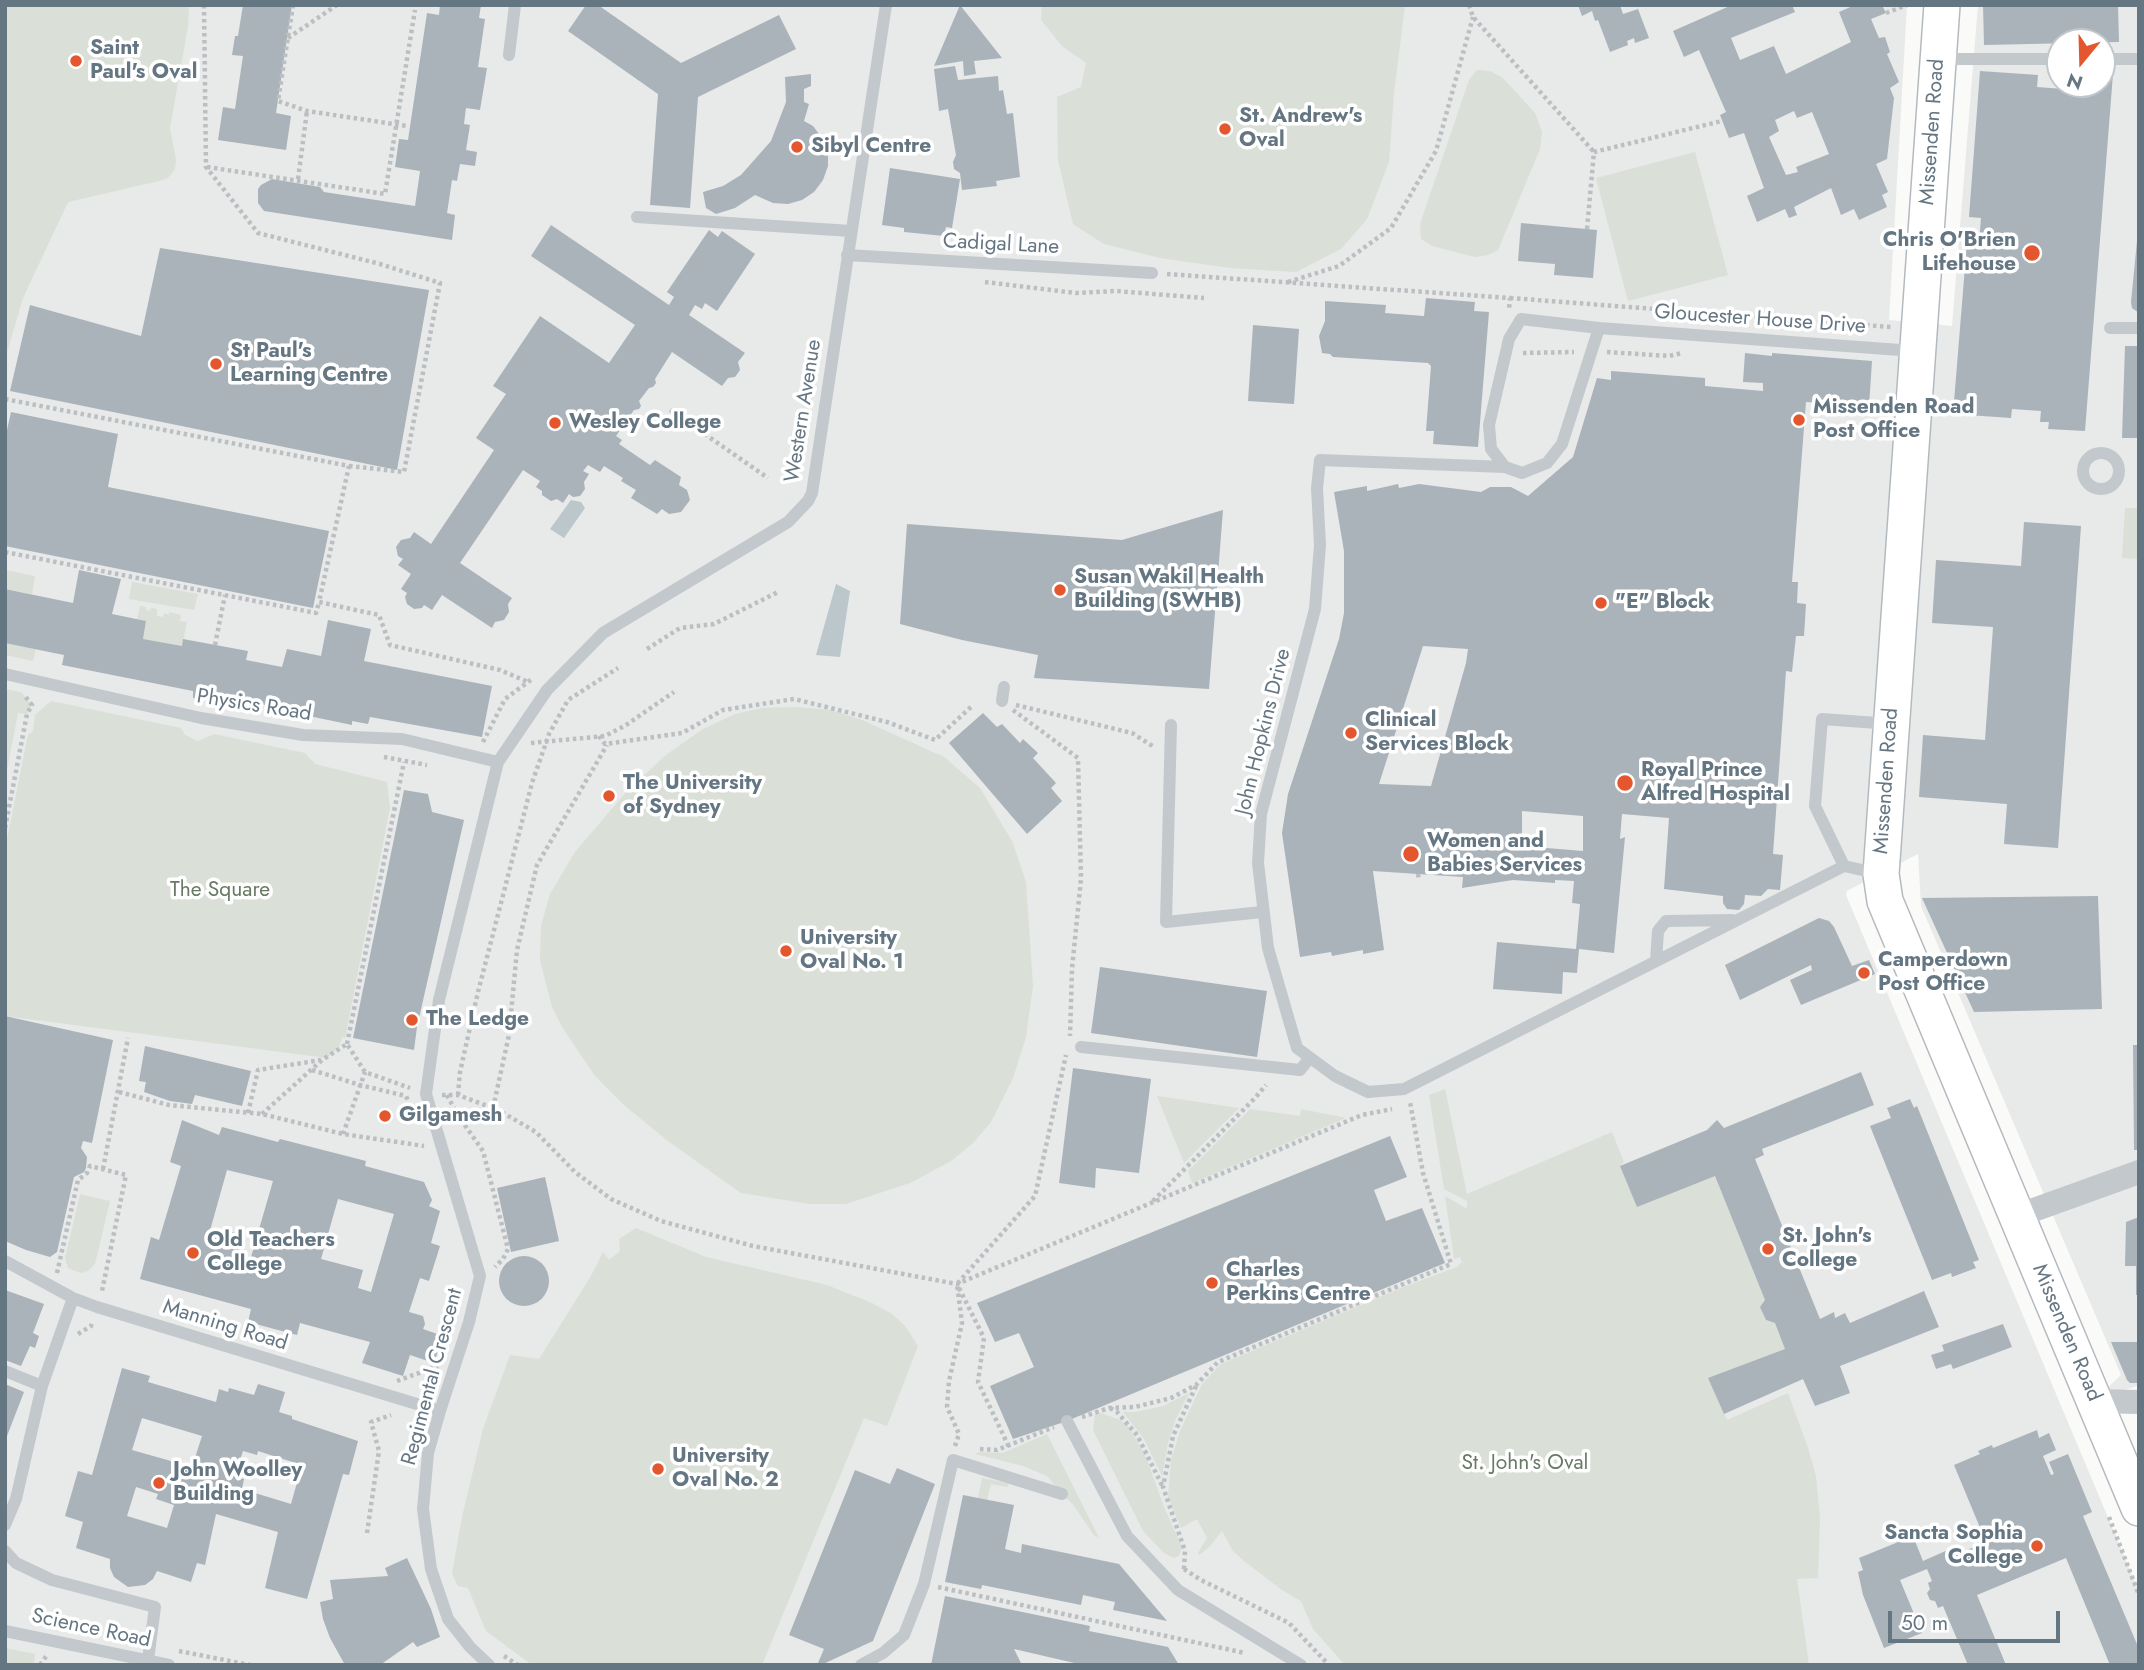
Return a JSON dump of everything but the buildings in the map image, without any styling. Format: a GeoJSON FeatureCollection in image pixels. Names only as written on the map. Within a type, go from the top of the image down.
{"type":"FeatureCollection","features":[{"type":"Feature","properties":{"kind":"street","name":"Missenden Road"},"geometry":{"type":"LineString","coordinates":[[1942,5],[1881,874],[1885,901],[2139,1508]]}},
{"type":"Feature","properties":{"kind":"street"},"geometry":{"type":"LineString","coordinates":[[2017,1216],[2139,1172]]}},
{"type":"Feature","properties":{"kind":"street"},"geometry":{"type":"LineString","coordinates":[[2094,1401],[2139,1402]]}},
{"type":"Feature","properties":{"kind":"lane"},"geometry":{"type":"LineString","coordinates":[[509,55],[515,5]]}},
{"type":"Feature","properties":{"kind":"lane","name":"Western Avenue"},"geometry":{"type":"LineString","coordinates":[[547,690],[603,633],[789,522],[808,501],[886,5]]}},
{"type":"Feature","properties":{"kind":"lane"},"geometry":{"type":"LineString","coordinates":[[1938,59],[2046,59]]}},
{"type":"Feature","properties":{"kind":"lane"},"geometry":{"type":"LineString","coordinates":[[2116,59],[2139,59]]}},
{"type":"Feature","properties":{"kind":"lane"},"geometry":{"type":"LineString","coordinates":[[637,217],[851,231]]}},
{"type":"Feature","properties":{"kind":"lane","name":"Cadigal Lane"},"geometry":{"type":"LineString","coordinates":[[847,255],[1152,273]]}},
{"type":"Feature","properties":{"kind":"lane","name":"Gloucester House Drive"},"geometry":{"type":"LineString","coordinates":[[1506,353],[1509,339],[1521,318],[1599,328],[1918,351]]}},
{"type":"Feature","properties":{"kind":"lane"},"geometry":{"type":"LineString","coordinates":[[1506,353],[1489,425],[1491,449],[1505,467],[1522,473],[1546,463],[1562,444],[1599,328]]}},
{"type":"Feature","properties":{"kind":"lane"},"geometry":{"type":"LineString","coordinates":[[2110,328],[2139,328]]}},
{"type":"Feature","properties":{"kind":"lane","name":"John Hopkins Drive"},"geometry":{"type":"LineString","coordinates":[[1505,467],[1320,460],[1317,488],[1320,545],[1315,609],[1261,814],[1258,863],[1268,948],[1297,1048],[1335,1076],[1368,1092],[1404,1088],[1844,866]]}},
{"type":"Feature","properties":{"kind":"lane","name":"Physics Road"},"geometry":{"type":"LineString","coordinates":[[5,674],[201,718],[303,735],[402,739],[498,762]]}},
{"type":"Feature","properties":{"kind":"lane"},"geometry":{"type":"LineString","coordinates":[[1002,701],[1004,687]]}},
{"type":"Feature","properties":{"kind":"lane","name":"Regimental Crescent"},"geometry":{"type":"LineString","coordinates":[[489,1665],[470,1647],[448,1619],[431,1569],[423,1509],[428,1453],[469,1322],[480,1276],[426,1094],[439,1000],[498,762],[547,690]]}},
{"type":"Feature","properties":{"kind":"lane"},"geometry":{"type":"LineString","coordinates":[[1881,874],[1844,866],[1815,806],[1822,719],[1891,724]]}},
{"type":"Feature","properties":{"kind":"lane"},"geometry":{"type":"LineString","coordinates":[[1171,725],[1166,922],[1262,912]]}},
{"type":"Feature","properties":{"kind":"lane"},"geometry":{"type":"LineString","coordinates":[[1656,961],[1658,931],[1665,921],[1736,920]]}},
{"type":"Feature","properties":{"kind":"lane"},"geometry":{"type":"LineString","coordinates":[[1081,1047],[1300,1070],[1309,1059]]}},
{"type":"Feature","properties":{"kind":"lane","name":"Manning Road"},"geometry":{"type":"LineString","coordinates":[[5,1261],[73,1298],[97,1307],[440,1411]]}},
{"type":"Feature","properties":{"kind":"lane"},"geometry":{"type":"LineString","coordinates":[[5,1525],[16,1499],[41,1386],[73,1298]]}},
{"type":"Feature","properties":{"kind":"lane"},"geometry":{"type":"LineString","coordinates":[[5,1371],[41,1386]]}},
{"type":"Feature","properties":{"kind":"lane"},"geometry":{"type":"LineString","coordinates":[[1067,1421],[1127,1536],[1178,1590],[1301,1665]]}},
{"type":"Feature","properties":{"kind":"lane"},"geometry":{"type":"LineString","coordinates":[[860,1665],[883,1653],[904,1635],[923,1584],[954,1460],[1062,1494]]}},
{"type":"Feature","properties":{"kind":"lane"},"geometry":{"type":"LineString","coordinates":[[5,1551],[16,1563],[51,1580],[155,1607],[148,1660]]}},
{"type":"Feature","properties":{"kind":"lane","name":"Science Road"},"geometry":{"type":"LineString","coordinates":[[5,1631],[167,1665]]}},
{"type":"Feature","properties":{"kind":"path"},"geometry":{"type":"LineString","coordinates":[[5,399],[349,466],[404,472],[440,283],[380,264],[258,233],[206,167],[205,5]]}},
{"type":"Feature","properties":{"kind":"path"},"geometry":{"type":"LineString","coordinates":[[293,5],[278,101],[307,111],[407,127]]}},
{"type":"Feature","properties":{"kind":"path"},"geometry":{"type":"LineString","coordinates":[[288,38],[337,5]]}},
{"type":"Feature","properties":{"kind":"path"},"geometry":{"type":"LineString","coordinates":[[1469,5],[1473,17],[1594,152],[1587,229]]}},
{"type":"Feature","properties":{"kind":"path"},"geometry":{"type":"LineString","coordinates":[[1886,13],[1906,5]]}},
{"type":"Feature","properties":{"kind":"path"},"geometry":{"type":"LineString","coordinates":[[206,167],[385,194],[415,10]]}},
{"type":"Feature","properties":{"kind":"path"},"geometry":{"type":"LineString","coordinates":[[1286,282],[1339,266],[1391,228],[1436,151],[1473,17]]}},
{"type":"Feature","properties":{"kind":"path"},"geometry":{"type":"LineString","coordinates":[[298,179],[307,111]]}},
{"type":"Feature","properties":{"kind":"path"},"geometry":{"type":"LineString","coordinates":[[1594,152],[1722,121]]}},
{"type":"Feature","properties":{"kind":"path"},"geometry":{"type":"LineString","coordinates":[[1152,273],[1891,327]]}},
{"type":"Feature","properties":{"kind":"path"},"geometry":{"type":"LineString","coordinates":[[982,281],[1076,293],[1116,291],[1204,298]]}},
{"type":"Feature","properties":{"kind":"path"},"geometry":{"type":"LineString","coordinates":[[1509,312],[1510,298]]}},
{"type":"Feature","properties":{"kind":"path"},"geometry":{"type":"LineString","coordinates":[[1506,353],[1592,351],[1669,356]]}},
{"type":"Feature","properties":{"kind":"path"},"geometry":{"type":"LineString","coordinates":[[670,410],[768,478]]}},
{"type":"Feature","properties":{"kind":"path"},"geometry":{"type":"LineString","coordinates":[[5,552],[316,613],[349,466]]}},
{"type":"Feature","properties":{"kind":"path"},"geometry":{"type":"LineString","coordinates":[[647,649],[680,628],[714,624],[778,592]]}},
{"type":"Feature","properties":{"kind":"path"},"geometry":{"type":"LineString","coordinates":[[215,645],[225,595]]}},
{"type":"Feature","properties":{"kind":"path"},"geometry":{"type":"LineString","coordinates":[[319,602],[379,615],[390,645],[500,670],[528,682]]}},
{"type":"Feature","properties":{"kind":"path"},"geometry":{"type":"LineString","coordinates":[[458,1095],[460,1072],[478,992],[532,783],[547,742],[568,700],[618,668]]}},
{"type":"Feature","properties":{"kind":"path"},"geometry":{"type":"LineString","coordinates":[[472,743],[482,743],[505,699],[538,673]]}},
{"type":"Feature","properties":{"kind":"path"},"geometry":{"type":"LineString","coordinates":[[5,828],[27,714],[32,705],[21,692]]}},
{"type":"Feature","properties":{"kind":"path"},"geometry":{"type":"LineString","coordinates":[[507,746],[605,736],[626,726],[674,692]]}},
{"type":"Feature","properties":{"kind":"path"},"geometry":{"type":"LineString","coordinates":[[599,736],[608,744],[682,733],[723,710],[794,699],[887,722],[935,740],[971,707]]}},
{"type":"Feature","properties":{"kind":"path"},"geometry":{"type":"LineString","coordinates":[[1002,701],[1132,733],[1169,756]]}},
{"type":"Feature","properties":{"kind":"path"},"geometry":{"type":"LineString","coordinates":[[964,1448],[955,1448],[959,1434],[947,1407],[949,1381],[962,1323],[957,1284],[1035,1196],[1071,1031],[1072,970],[1081,880],[1078,758],[1002,701]]}},
{"type":"Feature","properties":{"kind":"path"},"geometry":{"type":"LineString","coordinates":[[493,1108],[509,1035],[517,950],[537,865],[608,744]]}},
{"type":"Feature","properties":{"kind":"path"},"geometry":{"type":"LineString","coordinates":[[404,762],[347,1044],[365,1072],[426,1094],[458,1095],[493,1108],[536,1132],[575,1172],[611,1199],[661,1221],[753,1246],[957,1284],[1362,1115],[1388,1111],[1410,1102],[1423,1173],[1451,1264],[1219,1362],[1196,1385],[1171,1398],[1152,1404],[1109,1408],[1067,1421],[997,1451],[973,1448]]}},
{"type":"Feature","properties":{"kind":"path"},"geometry":{"type":"LineString","coordinates":[[103,1169],[128,1038]]}},
{"type":"Feature","properties":{"kind":"path"},"geometry":{"type":"LineString","coordinates":[[262,1114],[322,1060],[347,1044]]}},
{"type":"Feature","properties":{"kind":"path"},"geometry":{"type":"LineString","coordinates":[[248,1113],[258,1069],[322,1060]]}},
{"type":"Feature","properties":{"kind":"path"},"geometry":{"type":"LineString","coordinates":[[312,1070],[406,1096],[410,1107]]}},
{"type":"Feature","properties":{"kind":"path"},"geometry":{"type":"LineString","coordinates":[[343,1134],[365,1072]]}},
{"type":"Feature","properties":{"kind":"path"},"geometry":{"type":"LineString","coordinates":[[1150,1204],[1255,1098],[1264,1085],[1276,1085]]}},
{"type":"Feature","properties":{"kind":"path"},"geometry":{"type":"LineString","coordinates":[[119,1092],[169,1105],[262,1114],[343,1134],[442,1149]]}},
{"type":"Feature","properties":{"kind":"path"},"geometry":{"type":"LineString","coordinates":[[447,1095],[483,1152],[495,1194],[508,1249],[503,1259],[496,1263],[494,1273]]}},
{"type":"Feature","properties":{"kind":"path"},"geometry":{"type":"LineString","coordinates":[[423,1142],[428,1154]]}},
{"type":"Feature","properties":{"kind":"path"},"geometry":{"type":"LineString","coordinates":[[53,1287],[78,1180],[87,1173],[90,1166],[126,1175],[97,1307]]}},
{"type":"Feature","properties":{"kind":"path"},"geometry":{"type":"LineString","coordinates":[[957,1284],[984,1338],[978,1382],[1009,1447]]}},
{"type":"Feature","properties":{"kind":"path"},"geometry":{"type":"LineString","coordinates":[[390,1383],[438,1367],[442,1355]]}},
{"type":"Feature","properties":{"kind":"path"},"geometry":{"type":"LineString","coordinates":[[1163,1487],[1173,1436],[1196,1385]]}},
{"type":"Feature","properties":{"kind":"path"},"geometry":{"type":"LineString","coordinates":[[1109,1408],[1117,1412],[1137,1435],[1163,1487],[1185,1551],[1184,1569]]}},
{"type":"Feature","properties":{"kind":"path"},"geometry":{"type":"LineString","coordinates":[[1083,1417],[1088,1428]]}},
{"type":"Feature","properties":{"kind":"path"},"geometry":{"type":"LineString","coordinates":[[367,1533],[379,1451],[373,1426]]}},
{"type":"Feature","properties":{"kind":"path"},"geometry":{"type":"LineString","coordinates":[[1176,1563],[1200,1580],[1289,1623],[1329,1665]]}},
{"type":"Feature","properties":{"kind":"path"},"geometry":{"type":"LineString","coordinates":[[923,1584],[1247,1653]]}},
{"type":"Feature","properties":{"kind":"path"},"geometry":{"type":"LineString","coordinates":[[173,1649],[250,1665]]}},
{"type":"Feature","properties":{"kind":"path"},"geometry":{"type":"LineString","coordinates":[[496,1650],[518,1665]]}},
{"type":"Feature","properties":{"kind":"shaded area","name":"The University of Sydney"},"geometry":{"type":"Polygon","coordinates":[[[5,5],[1907,5],[1889,320],[1952,326],[1978,5],[2139,5],[2139,1385],[2094,1401],[2121,1375],[1921,906],[1918,854],[1847,891],[1846,895],[2139,1591],[2139,1665],[5,1665],[5,5]]]}},
{"type":"Feature","properties":{"kind":"shaded area"},"geometry":{"type":"Polygon","coordinates":[[[571,500],[581,502],[585,508],[564,538],[550,529],[571,500]]]}},
{"type":"Feature","properties":{"kind":"shaded area"},"geometry":{"type":"Polygon","coordinates":[[[836,584],[850,591],[840,657],[816,655],[836,584]]]}},
{"type":"Feature","properties":{"kind":"green space"},"geometry":{"type":"Polygon","coordinates":[[[5,5],[189,5],[188,26],[170,128],[175,169],[168,178],[159,181],[68,202],[23,298],[5,359],[5,5]]]}},
{"type":"Feature","properties":{"kind":"green space","name":"St. Andrew's Oval"},"geometry":{"type":"Polygon","coordinates":[[[1042,5],[1405,5],[1389,162],[1367,219],[1341,249],[1296,272],[1230,268],[1160,258],[1104,244],[1073,224],[1058,160],[1057,97],[1081,87],[1086,63],[1062,46],[1041,20],[1042,5]]]}},
{"type":"Feature","properties":{"kind":"green space"},"geometry":{"type":"Polygon","coordinates":[[[1477,70],[1490,71],[1503,78],[1535,113],[1542,132],[1540,149],[1498,250],[1475,257],[1432,246],[1421,239],[1420,224],[1469,80],[1477,70]]]}},
{"type":"Feature","properties":{"kind":"green space"},"geometry":{"type":"Polygon","coordinates":[[[1695,152],[1728,275],[1628,301],[1596,178],[1695,152]]]}},
{"type":"Feature","properties":{"kind":"green space"},"geometry":{"type":"Polygon","coordinates":[[[2125,508],[2139,508],[2139,559],[2122,558],[2125,508]]]}},
{"type":"Feature","properties":{"kind":"green space"},"geometry":{"type":"Polygon","coordinates":[[[5,570],[35,576],[32,594],[5,589],[5,570]]]}},
{"type":"Feature","properties":{"kind":"green space"},"geometry":{"type":"Polygon","coordinates":[[[132,582],[198,594],[194,610],[129,599],[132,582]]]}},
{"type":"Feature","properties":{"kind":"green space"},"geometry":{"type":"Polygon","coordinates":[[[140,606],[150,611],[151,608],[157,609],[157,616],[163,617],[164,613],[169,615],[169,612],[181,615],[180,621],[187,622],[182,646],[143,639],[146,621],[137,619],[140,606]]]}},
{"type":"Feature","properties":{"kind":"green space"},"geometry":{"type":"Polygon","coordinates":[[[5,643],[36,649],[33,661],[5,655],[5,643]]]}},
{"type":"Feature","properties":{"kind":"green space"},"geometry":{"type":"Polygon","coordinates":[[[5,689],[21,692],[32,705],[27,714],[18,713],[5,780],[5,689]]]}},
{"type":"Feature","properties":{"kind":"green space","name":"The Square"},"geometry":{"type":"Polygon","coordinates":[[[51,701],[181,728],[185,735],[198,741],[214,734],[305,753],[315,764],[387,782],[390,808],[345,1038],[342,1037],[339,1047],[327,1058],[5,1016],[5,849],[28,735],[33,731],[35,715],[51,701]]]}},
{"type":"Feature","properties":{"kind":"green space","name":"University Oval No. 1"},"geometry":{"type":"Polygon","coordinates":[[[762,708],[831,710],[862,720],[944,757],[980,788],[1012,841],[1026,882],[1033,986],[1026,1037],[1013,1078],[991,1122],[973,1143],[951,1161],[910,1183],[846,1204],[810,1204],[741,1193],[668,1141],[624,1105],[595,1076],[552,1007],[540,960],[541,926],[550,894],[575,852],[628,790],[666,755],[703,729],[735,714],[762,708]]]}},
{"type":"Feature","properties":{"kind":"green space","name":"St. John's Oval"},"geometry":{"type":"Polygon","coordinates":[[[1445,1089],[1467,1194],[1612,1132],[1624,1162],[1620,1166],[1715,1176],[1765,1300],[1766,1320],[1775,1323],[1785,1349],[1709,1379],[1727,1420],[1788,1393],[1808,1448],[1816,1476],[1820,1518],[1818,1578],[1797,1579],[1809,1665],[1345,1665],[1313,1629],[1301,1601],[1244,1561],[1233,1551],[1222,1531],[1199,1555],[1207,1538],[1197,1519],[1181,1528],[1168,1497],[1171,1460],[1180,1431],[1202,1384],[1221,1364],[1457,1267],[1462,1262],[1460,1257],[1454,1259],[1445,1196],[1467,1209],[1467,1201],[1444,1189],[1429,1095],[1445,1089]]]}},
{"type":"Feature","properties":{"kind":"green space"},"geometry":{"type":"Polygon","coordinates":[[[1157,1096],[1239,1108],[1184,1163],[1157,1096]]]}},
{"type":"Feature","properties":{"kind":"green space"},"geometry":{"type":"Polygon","coordinates":[[[1250,1109],[1300,1116],[1301,1109],[1346,1118],[1192,1183],[1188,1171],[1250,1109]]]}},
{"type":"Feature","properties":{"kind":"green space"},"geometry":{"type":"Polygon","coordinates":[[[80,1194],[110,1201],[95,1264],[88,1271],[81,1273],[68,1268],[65,1258],[80,1194]]]}},
{"type":"Feature","properties":{"kind":"green space","name":"University Oval No. 2"},"geometry":{"type":"Polygon","coordinates":[[[636,1228],[706,1257],[827,1285],[872,1303],[892,1314],[905,1326],[918,1346],[887,1426],[864,1418],[762,1665],[532,1665],[486,1631],[468,1588],[458,1586],[452,1574],[462,1517],[483,1429],[510,1355],[539,1359],[603,1252],[609,1260],[620,1251],[619,1239],[636,1228]]]}},
{"type":"Feature","properties":{"kind":"green space"},"geometry":{"type":"Polygon","coordinates":[[[1189,1393],[1175,1421],[1162,1476],[1144,1439],[1123,1412],[1163,1406],[1189,1393]]]}},
{"type":"Feature","properties":{"kind":"green space"},"geometry":{"type":"Polygon","coordinates":[[[1101,1413],[1128,1426],[1146,1457],[1182,1547],[1179,1556],[1174,1558],[1164,1553],[1143,1531],[1093,1430],[1095,1414],[1101,1413]]]}},
{"type":"Feature","properties":{"kind":"green space"},"geometry":{"type":"Polygon","coordinates":[[[1047,1434],[1099,1538],[1047,1476],[1023,1466],[975,1454],[1003,1453],[1047,1434]]]}},
{"type":"Feature","properties":{"kind":"green space"},"geometry":{"type":"Polygon","coordinates":[[[982,1478],[1009,1484],[1007,1487],[991,1484],[987,1500],[978,1498],[982,1478]]]}},
{"type":"Feature","properties":{"kind":"green space"},"geometry":{"type":"Polygon","coordinates":[[[5,1648],[35,1654],[34,1665],[5,1665],[5,1648]]]}},
{"type":"Feature","properties":{"kind":"place","name":"Saint Paul's Oval"},"geometry":{"type":"Point","coordinates":[76,61]}},
{"type":"Feature","properties":{"kind":"place","name":"St. Andrew's Oval"},"geometry":{"type":"Point","coordinates":[1225,129]}},
{"type":"Feature","properties":{"kind":"place","name":"Sibyl Centre"},"geometry":{"type":"Point","coordinates":[797,147]}},
{"type":"Feature","properties":{"kind":"place","name":"Chris O'Brien Lifehouse"},"geometry":{"type":"Point","coordinates":[2032,253]}},
{"type":"Feature","properties":{"kind":"place","name":"St Paul's Learning Centre"},"geometry":{"type":"Point","coordinates":[216,364]}},
{"type":"Feature","properties":{"kind":"place","name":"Missenden Road Post Office"},"geometry":{"type":"Point","coordinates":[1799,420]}},
{"type":"Feature","properties":{"kind":"place","name":"Wesley College"},"geometry":{"type":"Point","coordinates":[555,423]}},
{"type":"Feature","properties":{"kind":"place","name":"Susan Wakil Health Building (SWHB)"},"geometry":{"type":"Point","coordinates":[1060,590]}},
{"type":"Feature","properties":{"kind":"place","name":"\"E\" Block"},"geometry":{"type":"Point","coordinates":[1601,603]}},
{"type":"Feature","properties":{"kind":"place","name":"Clinical Services Block"},"geometry":{"type":"Point","coordinates":[1351,733]}},
{"type":"Feature","properties":{"kind":"place","name":"Royal Prince Alfred Hospital"},"geometry":{"type":"Point","coordinates":[1625,783]}},
{"type":"Feature","properties":{"kind":"place","name":"The University of Sydney"},"geometry":{"type":"Point","coordinates":[609,796]}},
{"type":"Feature","properties":{"kind":"place","name":"Women and Babies Services"},"geometry":{"type":"Point","coordinates":[1411,854]}},
{"type":"Feature","properties":{"kind":"place","name":"University Oval No. 1"},"geometry":{"type":"Point","coordinates":[786,951]}},
{"type":"Feature","properties":{"kind":"place","name":"Camperdown Post Office"},"geometry":{"type":"Point","coordinates":[1864,973]}},
{"type":"Feature","properties":{"kind":"place","name":"The Ledge"},"geometry":{"type":"Point","coordinates":[412,1020]}},
{"type":"Feature","properties":{"kind":"place","name":"Gilgamesh"},"geometry":{"type":"Point","coordinates":[385,1116]}},
{"type":"Feature","properties":{"kind":"place","name":"St. John's College"},"geometry":{"type":"Point","coordinates":[1768,1249]}},
{"type":"Feature","properties":{"kind":"place","name":"Old Teachers College"},"geometry":{"type":"Point","coordinates":[193,1253]}},
{"type":"Feature","properties":{"kind":"place","name":"Charles Perkins Centre"},"geometry":{"type":"Point","coordinates":[1212,1283]}},
{"type":"Feature","properties":{"kind":"place","name":"University Oval No. 2"},"geometry":{"type":"Point","coordinates":[658,1469]}},
{"type":"Feature","properties":{"kind":"place","name":"John Woolley Building"},"geometry":{"type":"Point","coordinates":[159,1483]}},
{"type":"Feature","properties":{"kind":"place","name":"Sancta Sophia College"},"geometry":{"type":"Point","coordinates":[2037,1546]}}]}
